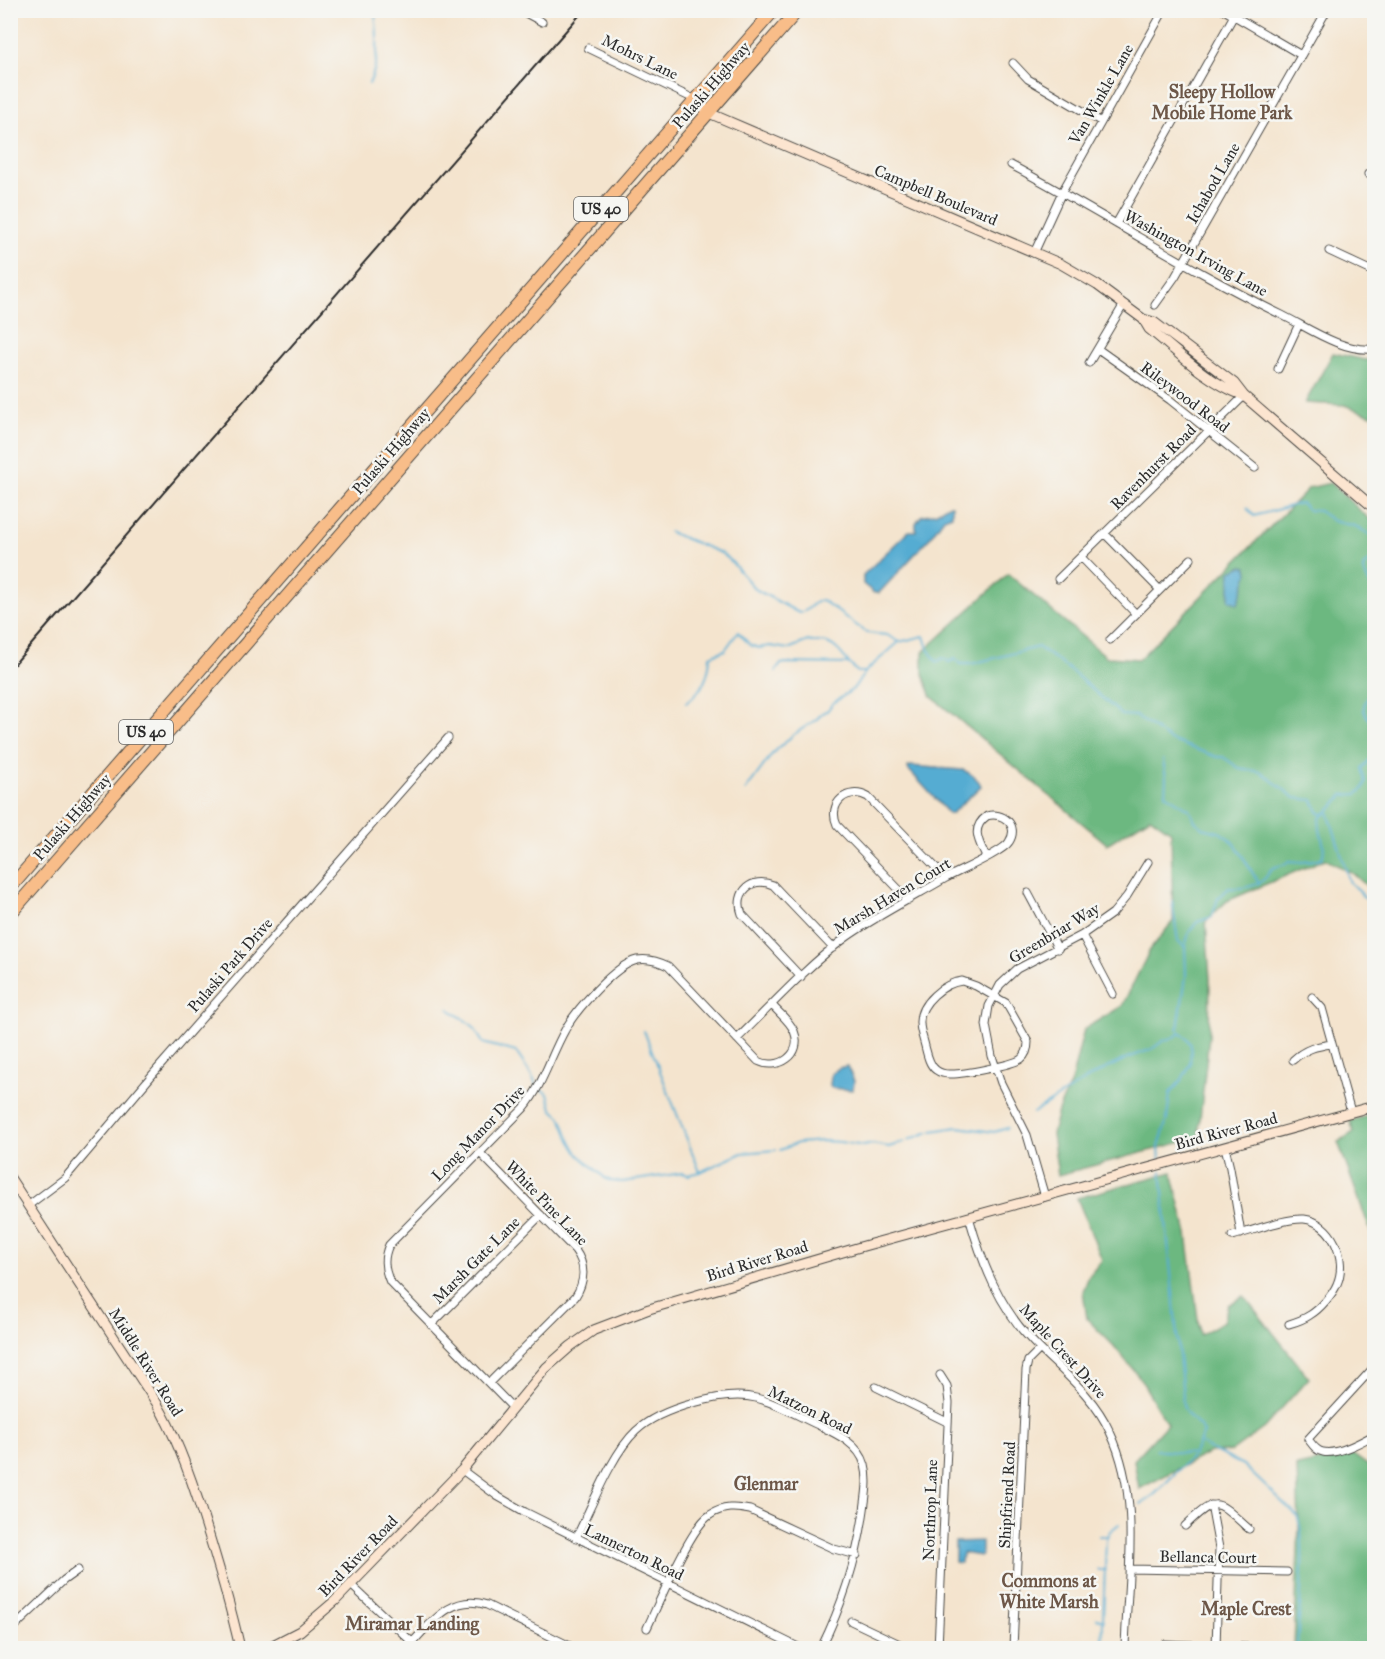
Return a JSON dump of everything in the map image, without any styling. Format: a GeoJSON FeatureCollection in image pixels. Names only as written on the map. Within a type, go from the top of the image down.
{"type":"FeatureCollection","features":[{"type":"Feature","properties":{"kind":"highway","name":"Pulaski Highway"},"geometry":{"type":"LineString","coordinates":[[10,888],[774,10]]}},
{"type":"Feature","properties":{"kind":"highway","name":"Pulaski Highway"},"geometry":{"type":"LineString","coordinates":[[10,914],[798,10]]}},
{"type":"Feature","properties":{"kind":"street"},"geometry":{"type":"LineString","coordinates":[[520,10],[542,22]]}},
{"type":"Feature","properties":{"kind":"street","name":"Van Winkle Lane"},"geometry":{"type":"LineString","coordinates":[[1034,253],[1062,192],[1164,10]]}},
{"type":"Feature","properties":{"kind":"street"},"geometry":{"type":"LineString","coordinates":[[1224,10],[1235,13],[1301,55]]}},
{"type":"Feature","properties":{"kind":"street","name":"Ichabod Lane"},"geometry":{"type":"LineString","coordinates":[[1155,305],[1183,263],[1327,10]]}},
{"type":"Feature","properties":{"kind":"street"},"geometry":{"type":"LineString","coordinates":[[1116,224],[1235,13]]}},
{"type":"Feature","properties":{"kind":"street","name":"Mohrs Lane"},"geometry":{"type":"LineString","coordinates":[[588,48],[696,100],[709,113]]}},
{"type":"Feature","properties":{"kind":"street"},"geometry":{"type":"LineString","coordinates":[[1013,63],[1028,79],[1100,121]]}},
{"type":"Feature","properties":{"kind":"street","name":"Campbell Boulevard"},"geometry":{"type":"LineString","coordinates":[[709,113],[1077,272],[1143,319],[1154,322],[1234,383],[1244,396],[1374,508]]}},
{"type":"Feature","properties":{"kind":"street","name":"Washington Irving Lane"},"geometry":{"type":"LineString","coordinates":[[1011,165],[1183,263],[1299,324],[1345,346],[1374,349]]}},
{"type":"Feature","properties":{"kind":"street"},"geometry":{"type":"LineString","coordinates":[[1329,251],[1374,272]]}},
{"type":"Feature","properties":{"kind":"street"},"geometry":{"type":"LineString","coordinates":[[1089,363],[1124,304]]}},
{"type":"Feature","properties":{"kind":"street"},"geometry":{"type":"LineString","coordinates":[[1278,369],[1299,324]]}},
{"type":"Feature","properties":{"kind":"street","name":"Rileywood Road"},"geometry":{"type":"LineString","coordinates":[[1098,349],[1170,400],[1255,468]]}},
{"type":"Feature","properties":{"kind":"street","name":"Ravenhurst Road"},"geometry":{"type":"LineString","coordinates":[[1058,579],[1244,396]]}},
{"type":"Feature","properties":{"kind":"street"},"geometry":{"type":"LineString","coordinates":[[1105,534],[1160,590]]}},
{"type":"Feature","properties":{"kind":"street"},"geometry":{"type":"LineString","coordinates":[[1081,558],[1136,614]]}},
{"type":"Feature","properties":{"kind":"street"},"geometry":{"type":"LineString","coordinates":[[1110,640],[1191,559]]}},
{"type":"Feature","properties":{"kind":"street","name":"Pulaski Park Drive"},"geometry":{"type":"LineString","coordinates":[[29,1205],[65,1178],[153,1074],[448,738]]}},
{"type":"Feature","properties":{"kind":"street"},"geometry":{"type":"LineString","coordinates":[[909,900],[837,825],[834,809],[844,796],[856,793],[868,797],[946,878]]}},
{"type":"Feature","properties":{"kind":"street","name":"Marsh Haven Court"},"geometry":{"type":"LineString","coordinates":[[737,1039],[801,977],[856,930],[1005,847],[1011,838],[1010,824],[1000,815],[987,816],[977,826],[977,837],[986,857]]}},
{"type":"Feature","properties":{"kind":"street","name":"Greenbriar Way"},"geometry":{"type":"LineString","coordinates":[[1045,1197],[1027,1135],[1001,1083],[986,1017],[994,996],[1007,978],[1017,969],[1082,935],[1119,906],[1148,862]]}},
{"type":"Feature","properties":{"kind":"street"},"geometry":{"type":"LineString","coordinates":[[801,977],[742,914],[739,900],[746,887],[759,882],[773,885],[833,948]]}},
{"type":"Feature","properties":{"kind":"street"},"geometry":{"type":"LineString","coordinates":[[1028,893],[1058,949]]}},
{"type":"Feature","properties":{"kind":"street"},"geometry":{"type":"LineString","coordinates":[[1082,935],[1113,994]]}},
{"type":"Feature","properties":{"kind":"street","name":"Long Manor Drive"},"geometry":{"type":"LineString","coordinates":[[513,1408],[390,1282],[385,1268],[386,1252],[393,1238],[480,1153],[534,1096],[543,1081],[563,1033],[576,1012],[621,967],[629,962],[649,959],[668,966],[758,1060],[763,1064],[777,1065],[789,1059],[795,1047],[795,1034],[791,1026],[772,1005]]}},
{"type":"Feature","properties":{"kind":"street"},"geometry":{"type":"LineString","coordinates":[[956,982],[968,982],[994,996],[1010,1008],[1028,1042],[1028,1048],[1021,1059],[1008,1064],[954,1074],[937,1071],[930,1061],[920,1024],[922,1011],[927,1004],[941,988],[956,982]]}},
{"type":"Feature","properties":{"kind":"street"},"geometry":{"type":"LineString","coordinates":[[1312,997],[1322,1008],[1351,1112]]}},
{"type":"Feature","properties":{"kind":"street"},"geometry":{"type":"LineString","coordinates":[[1293,1060],[1302,1052],[1314,1047],[1332,1044]]}},
{"type":"Feature","properties":{"kind":"street","name":"Bird River Road"},"geometry":{"type":"LineString","coordinates":[[267,1648],[300,1631],[351,1586],[462,1470],[546,1368],[588,1334],[610,1323],[649,1309],[843,1251],[1374,1106]]}},
{"type":"Feature","properties":{"kind":"street"},"geometry":{"type":"LineString","coordinates":[[1224,1147],[1230,1168],[1241,1234]]}},
{"type":"Feature","properties":{"kind":"street","name":"White Pine Lane"},"geometry":{"type":"LineString","coordinates":[[480,1153],[578,1254],[583,1269],[582,1284],[575,1297],[489,1383]]}},
{"type":"Feature","properties":{"kind":"street","name":"Middle River Road"},"geometry":{"type":"LineString","coordinates":[[10,1178],[156,1402],[170,1429],[189,1471],[231,1610],[240,1648]]}},
{"type":"Feature","properties":{"kind":"street","name":"Marsh Gate Lane"},"geometry":{"type":"LineString","coordinates":[[431,1325],[541,1215]]}},
{"type":"Feature","properties":{"kind":"street","name":"Maple Crest Drive"},"geometry":{"type":"LineString","coordinates":[[969,1218],[981,1259],[990,1280],[1008,1310],[1023,1331],[1088,1395],[1110,1430],[1118,1449],[1124,1469],[1129,1506],[1125,1648]]}},
{"type":"Feature","properties":{"kind":"street"},"geometry":{"type":"LineString","coordinates":[[1232,1236],[1294,1220],[1306,1220],[1321,1226],[1332,1236],[1339,1254],[1338,1283],[1332,1293],[1311,1315],[1289,1324]]}},
{"type":"Feature","properties":{"kind":"street","name":"Shipfriend Road"},"geometry":{"type":"LineString","coordinates":[[1013,1648],[1026,1370],[1028,1361],[1040,1349]]}},
{"type":"Feature","properties":{"kind":"street"},"geometry":{"type":"LineString","coordinates":[[1374,1367],[1308,1439],[1315,1448],[1323,1452],[1336,1451],[1374,1435]]}},
{"type":"Feature","properties":{"kind":"street","name":"Northrop Lane"},"geometry":{"type":"LineString","coordinates":[[938,1648],[948,1393],[945,1381],[940,1375]]}},
{"type":"Feature","properties":{"kind":"street"},"geometry":{"type":"LineString","coordinates":[[876,1387],[947,1422]]}},
{"type":"Feature","properties":{"kind":"street","name":"Matzon Road"},"geometry":{"type":"LineString","coordinates":[[576,1538],[617,1455],[628,1438],[641,1426],[653,1419],[689,1406],[722,1397],[743,1396],[764,1400],[839,1436],[857,1449],[864,1461],[868,1483],[857,1555],[842,1603],[821,1648]]}},
{"type":"Feature","properties":{"kind":"street","name":"Lannerton Road"},"geometry":{"type":"LineString","coordinates":[[462,1470],[497,1496],[576,1538],[800,1648]]}},
{"type":"Feature","properties":{"kind":"street"},"geometry":{"type":"LineString","coordinates":[[1185,1526],[1210,1505],[1224,1507],[1249,1529]]}},
{"type":"Feature","properties":{"kind":"street"},"geometry":{"type":"LineString","coordinates":[[1210,1505],[1219,1548],[1220,1571],[1216,1648]]}},
{"type":"Feature","properties":{"kind":"street"},"geometry":{"type":"LineString","coordinates":[[647,1628],[699,1526],[709,1515],[730,1508],[750,1510],[834,1549],[857,1555]]}},
{"type":"Feature","properties":{"kind":"street","name":"Bellanca Court"},"geometry":{"type":"LineString","coordinates":[[1129,1569],[1287,1572]]}},
{"type":"Feature","properties":{"kind":"street"},"geometry":{"type":"LineString","coordinates":[[10,1631],[64,1580],[78,1570]]}},
{"type":"Feature","properties":{"kind":"street"},"geometry":{"type":"LineString","coordinates":[[351,1586],[410,1646],[441,1613],[451,1606],[460,1602],[477,1601],[574,1648]]}},
{"type":"Feature","properties":{"kind":"street"},"geometry":{"type":"LineString","coordinates":[[851,1621],[908,1648]]}},
{"type":"Feature","properties":{"kind":"street"},"geometry":{"type":"LineString","coordinates":[[1164,1644],[1216,1648],[1271,1648]]}},
{"type":"Feature","properties":{"kind":"green space"},"geometry":{"type":"Polygon","coordinates":[[[1333,353],[1366,360],[1374,358],[1374,416],[1344,405],[1305,403],[1333,353]]]}},
{"type":"Feature","properties":{"kind":"green space"},"geometry":{"type":"Polygon","coordinates":[[[1330,483],[1374,523],[1374,892],[1352,873],[1325,859],[1227,901],[1206,921],[1210,979],[1209,1036],[1198,1138],[1058,1175],[1052,1134],[1058,1111],[1071,1082],[1084,1029],[1122,1006],[1150,950],[1173,921],[1171,832],[1150,817],[1107,844],[932,697],[923,674],[923,652],[1008,574],[1107,657],[1139,659],[1309,488],[1330,483]]]}},
{"type":"Feature","properties":{"kind":"green space"},"geometry":{"type":"Polygon","coordinates":[[[1374,1114],[1374,1241],[1338,1142],[1354,1132],[1350,1121],[1374,1114]]]}},
{"type":"Feature","properties":{"kind":"green space"},"geometry":{"type":"Polygon","coordinates":[[[1172,1172],[1187,1233],[1200,1335],[1223,1322],[1228,1305],[1244,1296],[1309,1378],[1264,1428],[1231,1452],[1210,1452],[1139,1489],[1134,1460],[1167,1424],[1140,1378],[1113,1345],[1087,1319],[1083,1291],[1089,1276],[1102,1260],[1077,1198],[1172,1172]]]}},
{"type":"Feature","properties":{"kind":"green space"},"geometry":{"type":"Polygon","coordinates":[[[1352,1454],[1374,1470],[1374,1648],[1294,1648],[1299,1525],[1297,1466],[1352,1454]]]}},
{"type":"Feature","properties":{"kind":"water"},"geometry":{"type":"Polygon","coordinates":[[[952,505],[952,515],[944,518],[928,540],[879,593],[874,593],[863,584],[863,575],[909,531],[916,531],[916,523],[921,516],[937,512],[952,505]]]}},
{"type":"Feature","properties":{"kind":"water"},"geometry":{"type":"Polygon","coordinates":[[[1242,566],[1247,567],[1248,574],[1238,604],[1229,600],[1231,571],[1242,566]]]}},
{"type":"Feature","properties":{"kind":"water"},"geometry":{"type":"Polygon","coordinates":[[[911,766],[963,770],[974,777],[981,786],[949,814],[908,769],[911,766]]]}},
{"type":"Feature","properties":{"kind":"water"},"geometry":{"type":"Polygon","coordinates":[[[847,1066],[854,1081],[853,1090],[832,1088],[830,1086],[831,1074],[847,1066]]]}},
{"type":"Feature","properties":{"kind":"water"},"geometry":{"type":"Polygon","coordinates":[[[981,1541],[981,1556],[962,1553],[961,1563],[955,1562],[955,1542],[981,1541]]]}},
{"type":"Feature","properties":{"kind":"waterway"},"geometry":{"type":"LineString","coordinates":[[369,84],[377,57],[375,10]]}},
{"type":"Feature","properties":{"kind":"waterway"},"geometry":{"type":"LineString","coordinates":[[430,14],[432,10]]}},
{"type":"Feature","properties":{"kind":"waterway"},"geometry":{"type":"LineString","coordinates":[[1247,508],[1254,516],[1301,503],[1308,510],[1319,511],[1333,521],[1355,526],[1374,537]]}},
{"type":"Feature","properties":{"kind":"waterway"},"geometry":{"type":"LineString","coordinates":[[669,532],[721,553],[755,589],[799,613],[822,600],[867,633],[887,635],[899,642]]}},
{"type":"Feature","properties":{"kind":"waterway"},"geometry":{"type":"LineString","coordinates":[[1374,538],[1374,543]]}},
{"type":"Feature","properties":{"kind":"waterway"},"geometry":{"type":"LineString","coordinates":[[1374,559],[1364,565],[1363,570],[1374,593]]}},
{"type":"Feature","properties":{"kind":"waterway"},"geometry":{"type":"LineString","coordinates":[[686,703],[704,683],[710,656],[725,650],[738,632],[750,645],[759,648],[770,646],[788,649],[808,641],[825,642],[836,648],[858,672],[865,672]]}},
{"type":"Feature","properties":{"kind":"waterway"},"geometry":{"type":"LineString","coordinates":[[745,791],[773,753],[853,689],[867,670],[899,642],[924,636],[928,649],[937,662],[943,658],[949,662],[955,659],[961,664],[971,664],[1038,647],[1070,670],[1122,715],[1136,716],[1170,740],[1217,757],[1223,757],[1239,768],[1261,772],[1295,798],[1313,800],[1318,812],[1324,815]]}},
{"type":"Feature","properties":{"kind":"waterway"},"geometry":{"type":"LineString","coordinates":[[776,671],[781,664],[786,663],[848,664]]}},
{"type":"Feature","properties":{"kind":"waterway"},"geometry":{"type":"LineString","coordinates":[[1374,690],[1364,707],[1365,713],[1374,725]]}},
{"type":"Feature","properties":{"kind":"waterway"},"geometry":{"type":"LineString","coordinates":[[1160,1160],[1159,1147],[1167,1119],[1170,1093],[1181,1081],[1190,1065],[1191,1045],[1178,1028],[1186,976],[1185,947],[1189,932],[1197,922],[1212,917],[1218,898],[1229,888],[1254,885],[1263,880],[1271,869],[1289,861],[1303,862],[1322,858],[1324,847],[1319,828],[1320,818],[1343,795],[1357,794],[1363,789],[1366,782],[1362,768],[1374,756]]}},
{"type":"Feature","properties":{"kind":"waterway"},"geometry":{"type":"LineString","coordinates":[[1163,760],[1166,778],[1165,794],[1189,809],[1195,821],[1203,828],[1222,833],[1236,845],[1258,882]]}},
{"type":"Feature","properties":{"kind":"waterway"},"geometry":{"type":"LineString","coordinates":[[1328,811],[1350,883],[1359,890],[1363,897],[1374,904]]}},
{"type":"Feature","properties":{"kind":"waterway"},"geometry":{"type":"LineString","coordinates":[[1172,901],[1178,941],[1185,947]]}},
{"type":"Feature","properties":{"kind":"waterway"},"geometry":{"type":"LineString","coordinates":[[449,1009],[473,1026],[483,1043],[516,1052],[537,1087],[548,1094],[552,1109],[561,1117],[579,1155],[611,1181],[622,1182],[683,1173],[688,1175],[742,1153],[776,1150]]}},
{"type":"Feature","properties":{"kind":"waterway"},"geometry":{"type":"LineString","coordinates":[[644,1031],[700,1172]]}},
{"type":"Feature","properties":{"kind":"waterway"},"geometry":{"type":"LineString","coordinates":[[1033,1113],[1090,1077],[1125,1059],[1152,1049],[1164,1040],[1180,1033]]}},
{"type":"Feature","properties":{"kind":"waterway"},"geometry":{"type":"LineString","coordinates":[[932,1131],[958,1127],[994,1132],[1008,1128]]}},
{"type":"Feature","properties":{"kind":"waterway"},"geometry":{"type":"LineString","coordinates":[[908,1140],[929,1132]]}},
{"type":"Feature","properties":{"kind":"waterway"},"geometry":{"type":"LineString","coordinates":[[780,1150],[798,1143],[823,1141],[889,1147],[904,1142]]}},
{"type":"Feature","properties":{"kind":"waterway"},"geometry":{"type":"LineString","coordinates":[[1161,1171],[1182,1402],[1183,1407],[1204,1432],[1193,1455]]}},
{"type":"Feature","properties":{"kind":"waterway"},"geometry":{"type":"LineString","coordinates":[[1200,1443],[1210,1449]]}},
{"type":"Feature","properties":{"kind":"waterway"},"geometry":{"type":"LineString","coordinates":[[1156,1450],[1193,1454]]}},
{"type":"Feature","properties":{"kind":"waterway"},"geometry":{"type":"LineString","coordinates":[[1212,1450],[1243,1465],[1297,1516],[1302,1543],[1297,1648]]}},
{"type":"Feature","properties":{"kind":"waterway"},"geometry":{"type":"LineString","coordinates":[[1141,1504],[1155,1494],[1191,1457]]}},
{"type":"Feature","properties":{"kind":"waterway"},"geometry":{"type":"LineString","coordinates":[[1102,1648],[1106,1540],[1109,1532],[1119,1524]]}},
{"type":"Feature","properties":{"kind":"waterway"},"geometry":{"type":"LineString","coordinates":[[1099,1536],[1107,1536]]}},
{"type":"Feature","properties":{"kind":"waterway"},"geometry":{"type":"LineString","coordinates":[[1097,1570],[1105,1570]]}},
{"type":"Feature","properties":{"kind":"waterway"},"geometry":{"type":"LineString","coordinates":[[1097,1618],[1104,1620]]}},
{"type":"Feature","properties":{"kind":"railway"},"geometry":{"type":"LineString","coordinates":[[10,669],[584,10]]}},
{"type":"Feature","properties":{"kind":"district","name":"Sleepy Hollow Mobile Home Park"},"geometry":{"type":"Point","coordinates":[1222,102]}},
{"type":"Feature","properties":{"kind":"district","name":"Glenmar"},"geometry":{"type":"Point","coordinates":[766,1484]}},
{"type":"Feature","properties":{"kind":"district","name":"Commons at White Marsh"},"geometry":{"type":"Point","coordinates":[1049,1591]}},
{"type":"Feature","properties":{"kind":"district","name":"Maple Crest"},"geometry":{"type":"Point","coordinates":[1246,1609]}},
{"type":"Feature","properties":{"kind":"district","name":"Miramar Landing"},"geometry":{"type":"Point","coordinates":[412,1624]}}]}
